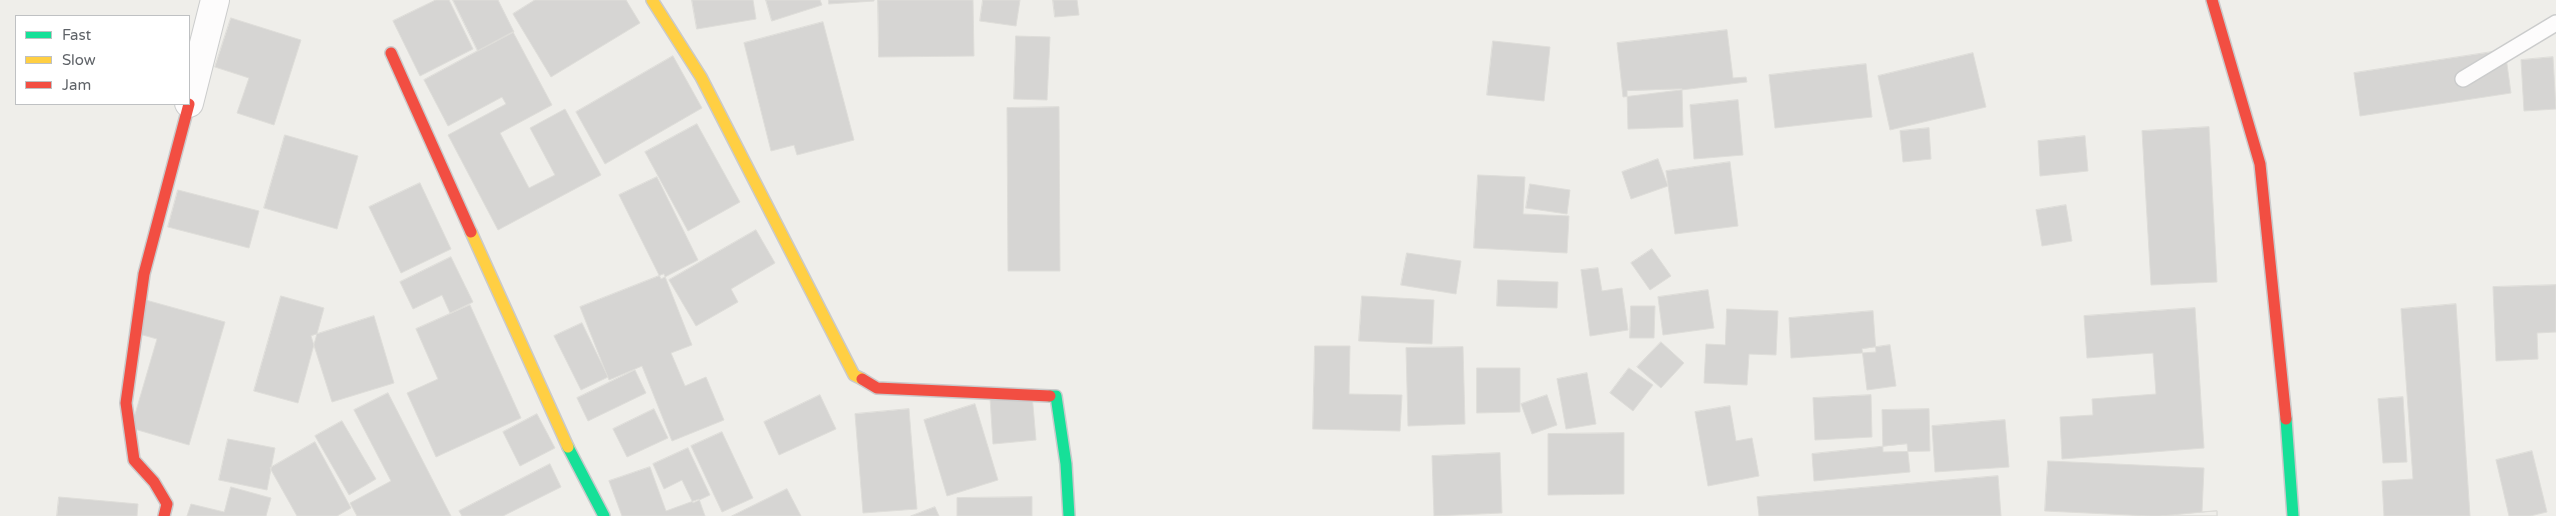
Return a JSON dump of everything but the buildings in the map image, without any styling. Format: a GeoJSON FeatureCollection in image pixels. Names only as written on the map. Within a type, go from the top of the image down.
{"type":"FeatureCollection","features":[{"type":"Feature","properties":{"kind":"street"},"geometry":{"type":"LineString","coordinates":[[190,99],[216,0]]}},
{"type":"Feature","properties":{"kind":"street"},"geometry":{"type":"LineString","coordinates":[[652,0],[701,77],[854,375],[876,388],[1056,396],[1066,464],[1069,516]]}},
{"type":"Feature","properties":{"kind":"street"},"geometry":{"type":"LineString","coordinates":[[2212,0],[2260,164],[2285,397],[2293,516]]}},
{"type":"Feature","properties":{"kind":"street"},"geometry":{"type":"LineString","coordinates":[[391,53],[559,430],[604,516]]}},
{"type":"Feature","properties":{"kind":"street"},"geometry":{"type":"LineString","coordinates":[[164,516],[167,504],[154,482],[134,460],[126,403],[144,274],[188,105]]}},
{"type":"Feature","properties":{"kind":"lane"},"geometry":{"type":"LineString","coordinates":[[2463,79],[2556,23]]}},
{"type":"Feature","properties":{"kind":"traffic: fast"},"geometry":{"type":"LineString","coordinates":[[1050,396],[1056,396],[1066,464],[1069,516]]}},
{"type":"Feature","properties":{"kind":"traffic: fast"},"geometry":{"type":"LineString","coordinates":[[2286,419],[2293,516]]}},
{"type":"Feature","properties":{"kind":"traffic: fast"},"geometry":{"type":"LineString","coordinates":[[568,447],[604,516]]}},
{"type":"Feature","properties":{"kind":"traffic: slow"},"geometry":{"type":"LineString","coordinates":[[652,0],[701,77],[854,375],[862,379]]}},
{"type":"Feature","properties":{"kind":"traffic: slow"},"geometry":{"type":"LineString","coordinates":[[471,232],[568,447]]}},
{"type":"Feature","properties":{"kind":"traffic: jam"},"geometry":{"type":"LineString","coordinates":[[2212,0],[2260,164],[2286,419]]}},
{"type":"Feature","properties":{"kind":"traffic: jam"},"geometry":{"type":"LineString","coordinates":[[391,53],[471,232]]}},
{"type":"Feature","properties":{"kind":"traffic: jam"},"geometry":{"type":"LineString","coordinates":[[164,516],[167,504],[154,482],[134,460],[126,403],[144,274],[189,105]]}},
{"type":"Feature","properties":{"kind":"traffic: jam"},"geometry":{"type":"LineString","coordinates":[[862,379],[877,388],[1050,396]]}}]}
